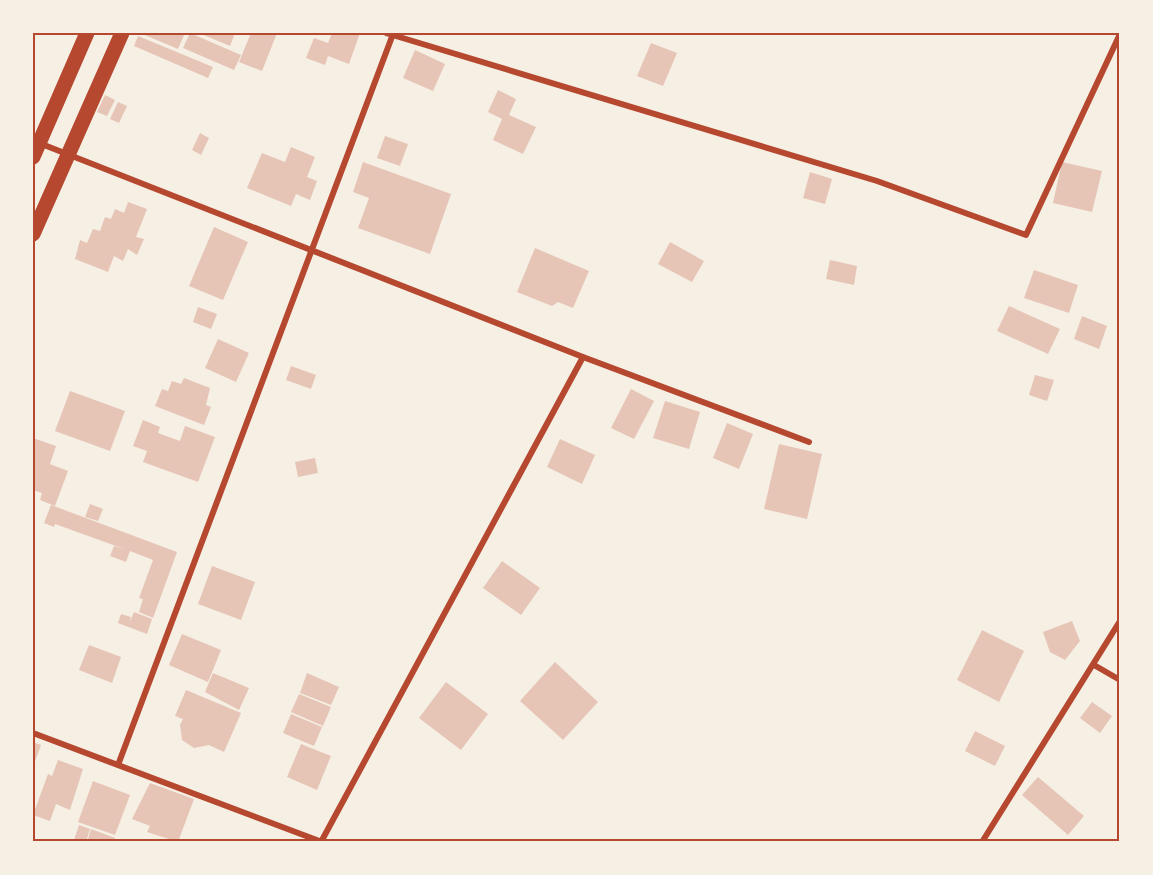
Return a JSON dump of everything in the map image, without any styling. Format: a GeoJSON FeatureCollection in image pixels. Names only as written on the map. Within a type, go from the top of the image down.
{"type":"FeatureCollection","features":[{"type":"Feature","properties":{"kind":"main road"},"geometry":{"type":"LineString","coordinates":[[35,146],[87,33]]}},
{"type":"Feature","properties":{"kind":"main road"},"geometry":{"type":"LineString","coordinates":[[33,234],[122,33]]}},
{"type":"Feature","properties":{"kind":"street"},"geometry":{"type":"LineString","coordinates":[[118,765],[314,249],[390,34],[877,181],[1026,235],[1120,34]]}},
{"type":"Feature","properties":{"kind":"street"},"geometry":{"type":"LineString","coordinates":[[35,146],[68,156],[314,249],[583,357],[809,442]]}},
{"type":"Feature","properties":{"kind":"street"},"geometry":{"type":"LineString","coordinates":[[33,733],[322,842],[583,357]]}},
{"type":"Feature","properties":{"kind":"street"},"geometry":{"type":"LineString","coordinates":[[982,842],[1120,621]]}},
{"type":"Feature","properties":{"kind":"street"},"geometry":{"type":"LineString","coordinates":[[1094,665],[1120,680]]}},
{"type":"Feature","properties":{"kind":"building"},"geometry":{"type":"Polygon","coordinates":[[[140,33],[185,33],[178,49],[140,33]]]}},
{"type":"Feature","properties":{"kind":"building"},"geometry":{"type":"Polygon","coordinates":[[[190,33],[241,55],[234,70],[183,48],[190,33]]]}},
{"type":"Feature","properties":{"kind":"building"},"geometry":{"type":"Polygon","coordinates":[[[199,33],[235,33],[230,46],[199,33]]]}},
{"type":"Feature","properties":{"kind":"building"},"geometry":{"type":"Polygon","coordinates":[[[251,33],[277,33],[262,71],[239,62],[251,33]]]}},
{"type":"Feature","properties":{"kind":"building"},"geometry":{"type":"Polygon","coordinates":[[[332,33],[360,33],[349,64],[328,56],[325,65],[306,58],[314,38],[328,43],[332,33]]]}},
{"type":"Feature","properties":{"kind":"building"},"geometry":{"type":"Polygon","coordinates":[[[138,36],[213,67],[208,78],[134,46],[138,36]]]}},
{"type":"Feature","properties":{"kind":"building"},"geometry":{"type":"Polygon","coordinates":[[[651,43],[677,53],[663,86],[637,76],[651,43]]]}},
{"type":"Feature","properties":{"kind":"building"},"geometry":{"type":"Polygon","coordinates":[[[415,50],[445,64],[433,91],[403,78],[415,50]]]}},
{"type":"Feature","properties":{"kind":"building"},"geometry":{"type":"Polygon","coordinates":[[[498,90],[516,99],[509,115],[536,127],[523,154],[493,140],[502,119],[488,112],[498,90]]]}},
{"type":"Feature","properties":{"kind":"building"},"geometry":{"type":"Polygon","coordinates":[[[105,95],[115,100],[107,116],[97,112],[105,95]]]}},
{"type":"Feature","properties":{"kind":"building"},"geometry":{"type":"Polygon","coordinates":[[[118,102],[127,106],[119,123],[110,119],[118,102]]]}},
{"type":"Feature","properties":{"kind":"building"},"geometry":{"type":"Polygon","coordinates":[[[200,133],[209,138],[201,155],[192,150],[200,133]]]}},
{"type":"Feature","properties":{"kind":"building"},"geometry":{"type":"Polygon","coordinates":[[[385,136],[408,144],[400,166],[377,158],[385,136]]]}},
{"type":"Feature","properties":{"kind":"building"},"geometry":{"type":"Polygon","coordinates":[[[291,147],[315,157],[307,177],[317,181],[310,200],[296,194],[291,206],[247,188],[262,153],[285,162],[291,147]]]}},
{"type":"Feature","properties":{"kind":"building"},"geometry":{"type":"Polygon","coordinates":[[[363,162],[451,194],[430,254],[358,228],[369,198],[353,192],[363,162]]]}},
{"type":"Feature","properties":{"kind":"building"},"geometry":{"type":"Polygon","coordinates":[[[1062,162],[1102,171],[1092,212],[1053,203],[1062,162]]]}},
{"type":"Feature","properties":{"kind":"building"},"geometry":{"type":"Polygon","coordinates":[[[810,172],[832,179],[825,204],[803,198],[810,172]]]}},
{"type":"Feature","properties":{"kind":"building"},"geometry":{"type":"Polygon","coordinates":[[[128,202],[147,209],[136,237],[144,239],[137,255],[128,249],[123,261],[114,256],[108,272],[75,259],[80,240],[87,243],[93,229],[100,231],[105,217],[111,219],[115,209],[124,213],[128,202]]]}},
{"type":"Feature","properties":{"kind":"building"},"geometry":{"type":"Polygon","coordinates":[[[214,227],[248,242],[223,300],[189,286],[214,227]]]}},
{"type":"Feature","properties":{"kind":"building"},"geometry":{"type":"Polygon","coordinates":[[[670,242],[704,261],[692,282],[658,264],[670,242]]]}},
{"type":"Feature","properties":{"kind":"building"},"geometry":{"type":"Polygon","coordinates":[[[535,248],[589,271],[573,308],[558,302],[552,306],[517,292],[535,248]]]}},
{"type":"Feature","properties":{"kind":"building"},"geometry":{"type":"Polygon","coordinates":[[[830,260],[857,266],[854,285],[826,279],[830,260]]]}},
{"type":"Feature","properties":{"kind":"building"},"geometry":{"type":"Polygon","coordinates":[[[1034,270],[1078,285],[1069,313],[1024,298],[1034,270]]]}},
{"type":"Feature","properties":{"kind":"building"},"geometry":{"type":"Polygon","coordinates":[[[1009,306],[1060,329],[1048,354],[997,331],[1009,306]]]}},
{"type":"Feature","properties":{"kind":"building"},"geometry":{"type":"Polygon","coordinates":[[[198,307],[217,314],[211,329],[193,322],[198,307]]]}},
{"type":"Feature","properties":{"kind":"building"},"geometry":{"type":"Polygon","coordinates":[[[1082,316],[1107,326],[1099,349],[1074,339],[1082,316]]]}},
{"type":"Feature","properties":{"kind":"building"},"geometry":{"type":"Polygon","coordinates":[[[218,339],[249,353],[236,382],[205,368],[218,339]]]}},
{"type":"Feature","properties":{"kind":"building"},"geometry":{"type":"Polygon","coordinates":[[[291,366],[316,375],[311,389],[286,380],[291,366]]]}},
{"type":"Feature","properties":{"kind":"building"},"geometry":{"type":"Polygon","coordinates":[[[1035,375],[1054,380],[1047,401],[1029,395],[1035,375]]]}},
{"type":"Feature","properties":{"kind":"building"},"geometry":{"type":"Polygon","coordinates":[[[184,378],[210,388],[206,405],[211,407],[204,425],[155,406],[162,389],[168,391],[172,381],[181,384],[184,378]]]}},
{"type":"Feature","properties":{"kind":"building"},"geometry":{"type":"Polygon","coordinates":[[[631,389],[654,401],[634,439],[611,428],[631,389]]]}},
{"type":"Feature","properties":{"kind":"building"},"geometry":{"type":"Polygon","coordinates":[[[70,391],[125,411],[110,451],[55,431],[70,391]]]}},
{"type":"Feature","properties":{"kind":"building"},"geometry":{"type":"Polygon","coordinates":[[[665,401],[700,412],[689,449],[653,438],[665,401]]]}},
{"type":"Feature","properties":{"kind":"building"},"geometry":{"type":"Polygon","coordinates":[[[143,420],[160,427],[158,433],[180,441],[185,426],[215,437],[198,482],[143,462],[147,451],[133,446],[143,420]]]}},
{"type":"Feature","properties":{"kind":"building"},"geometry":{"type":"Polygon","coordinates":[[[727,423],[753,434],[739,469],[713,458],[727,423]]]}},
{"type":"Feature","properties":{"kind":"building"},"geometry":{"type":"Polygon","coordinates":[[[33,438],[56,446],[50,464],[68,471],[55,506],[40,500],[42,493],[33,490],[33,438]]]}},
{"type":"Feature","properties":{"kind":"building"},"geometry":{"type":"Polygon","coordinates":[[[560,439],[595,455],[582,484],[547,467],[560,439]]]}},
{"type":"Feature","properties":{"kind":"building"},"geometry":{"type":"Polygon","coordinates":[[[779,444],[822,454],[807,519],[764,509],[779,444]]]}},
{"type":"Feature","properties":{"kind":"building"},"geometry":{"type":"Polygon","coordinates":[[[315,458],[318,473],[298,477],[295,462],[315,458]]]}},
{"type":"Feature","properties":{"kind":"building"},"geometry":{"type":"Polygon","coordinates":[[[90,504],[103,509],[98,521],[85,517],[90,504]]]}},
{"type":"Feature","properties":{"kind":"building"},"geometry":{"type":"Polygon","coordinates":[[[51,505],[177,552],[153,618],[139,612],[143,599],[139,598],[153,560],[130,551],[126,562],[110,556],[114,546],[127,550],[55,524],[54,527],[44,523],[51,505]]]}},
{"type":"Feature","properties":{"kind":"building"},"geometry":{"type":"Polygon","coordinates":[[[502,561],[540,588],[521,615],[483,588],[502,561]]]}},
{"type":"Feature","properties":{"kind":"building"},"geometry":{"type":"Polygon","coordinates":[[[212,566],[255,582],[241,620],[198,604],[212,566]]]}},
{"type":"Feature","properties":{"kind":"building"},"geometry":{"type":"Polygon","coordinates":[[[134,612],[152,619],[147,634],[118,623],[121,614],[131,617],[129,624],[134,612]]]}},
{"type":"Feature","properties":{"kind":"building"},"geometry":{"type":"Polygon","coordinates":[[[1072,621],[1080,641],[1065,660],[1050,652],[1043,632],[1072,621]]]}},
{"type":"Feature","properties":{"kind":"building"},"geometry":{"type":"Polygon","coordinates":[[[982,630],[1024,651],[999,702],[957,680],[982,630]]]}},
{"type":"Feature","properties":{"kind":"building"},"geometry":{"type":"Polygon","coordinates":[[[182,634],[221,650],[208,682],[169,665],[182,634]]]}},
{"type":"Feature","properties":{"kind":"building"},"geometry":{"type":"Polygon","coordinates":[[[89,645],[121,657],[112,683],[79,670],[89,645]]]}},
{"type":"Feature","properties":{"kind":"building"},"geometry":{"type":"Polygon","coordinates":[[[555,662],[598,702],[563,740],[520,701],[555,662]]]}},
{"type":"Feature","properties":{"kind":"building"},"geometry":{"type":"Polygon","coordinates":[[[213,673],[249,688],[239,710],[205,692],[213,673]]]}},
{"type":"Feature","properties":{"kind":"building"},"geometry":{"type":"Polygon","coordinates":[[[307,673],[339,687],[331,705],[300,693],[307,673]]]}},
{"type":"Feature","properties":{"kind":"building"},"geometry":{"type":"Polygon","coordinates":[[[446,682],[488,714],[461,750],[419,718],[446,682]]]}},
{"type":"Feature","properties":{"kind":"building"},"geometry":{"type":"Polygon","coordinates":[[[186,690],[241,713],[224,752],[209,745],[194,748],[182,740],[180,725],[183,719],[175,716],[186,690]]]}},
{"type":"Feature","properties":{"kind":"building"},"geometry":{"type":"Polygon","coordinates":[[[299,694],[331,707],[323,726],[291,712],[299,694]]]}},
{"type":"Feature","properties":{"kind":"building"},"geometry":{"type":"Polygon","coordinates":[[[1092,702],[1112,716],[1100,733],[1080,718],[1092,702]]]}},
{"type":"Feature","properties":{"kind":"building"},"geometry":{"type":"Polygon","coordinates":[[[291,714],[322,727],[314,746],[283,733],[291,714]]]}},
{"type":"Feature","properties":{"kind":"building"},"geometry":{"type":"Polygon","coordinates":[[[975,731],[1005,746],[995,766],[965,751],[975,731]]]}},
{"type":"Feature","properties":{"kind":"building"},"geometry":{"type":"Polygon","coordinates":[[[33,742],[41,745],[33,767],[33,742]]]}},
{"type":"Feature","properties":{"kind":"building"},"geometry":{"type":"Polygon","coordinates":[[[301,744],[331,756],[317,790],[287,777],[301,744]]]}},
{"type":"Feature","properties":{"kind":"building"},"geometry":{"type":"Polygon","coordinates":[[[58,760],[83,769],[70,810],[56,804],[50,821],[33,815],[48,774],[52,776],[58,760]]]}},
{"type":"Feature","properties":{"kind":"building"},"geometry":{"type":"Polygon","coordinates":[[[1038,777],[1084,816],[1068,835],[1022,795],[1038,777]]]}},
{"type":"Feature","properties":{"kind":"building"},"geometry":{"type":"Polygon","coordinates":[[[93,781],[130,795],[115,835],[78,822],[93,781]]]}},
{"type":"Feature","properties":{"kind":"building"},"geometry":{"type":"Polygon","coordinates":[[[150,783],[194,799],[178,842],[147,832],[150,826],[132,819],[150,783]]]}},
{"type":"Feature","properties":{"kind":"building"},"geometry":{"type":"Polygon","coordinates":[[[79,825],[90,829],[86,842],[74,840],[79,825]]]}},
{"type":"Feature","properties":{"kind":"building"},"geometry":{"type":"Polygon","coordinates":[[[91,829],[115,838],[114,842],[87,842],[91,829]]]}}]}
